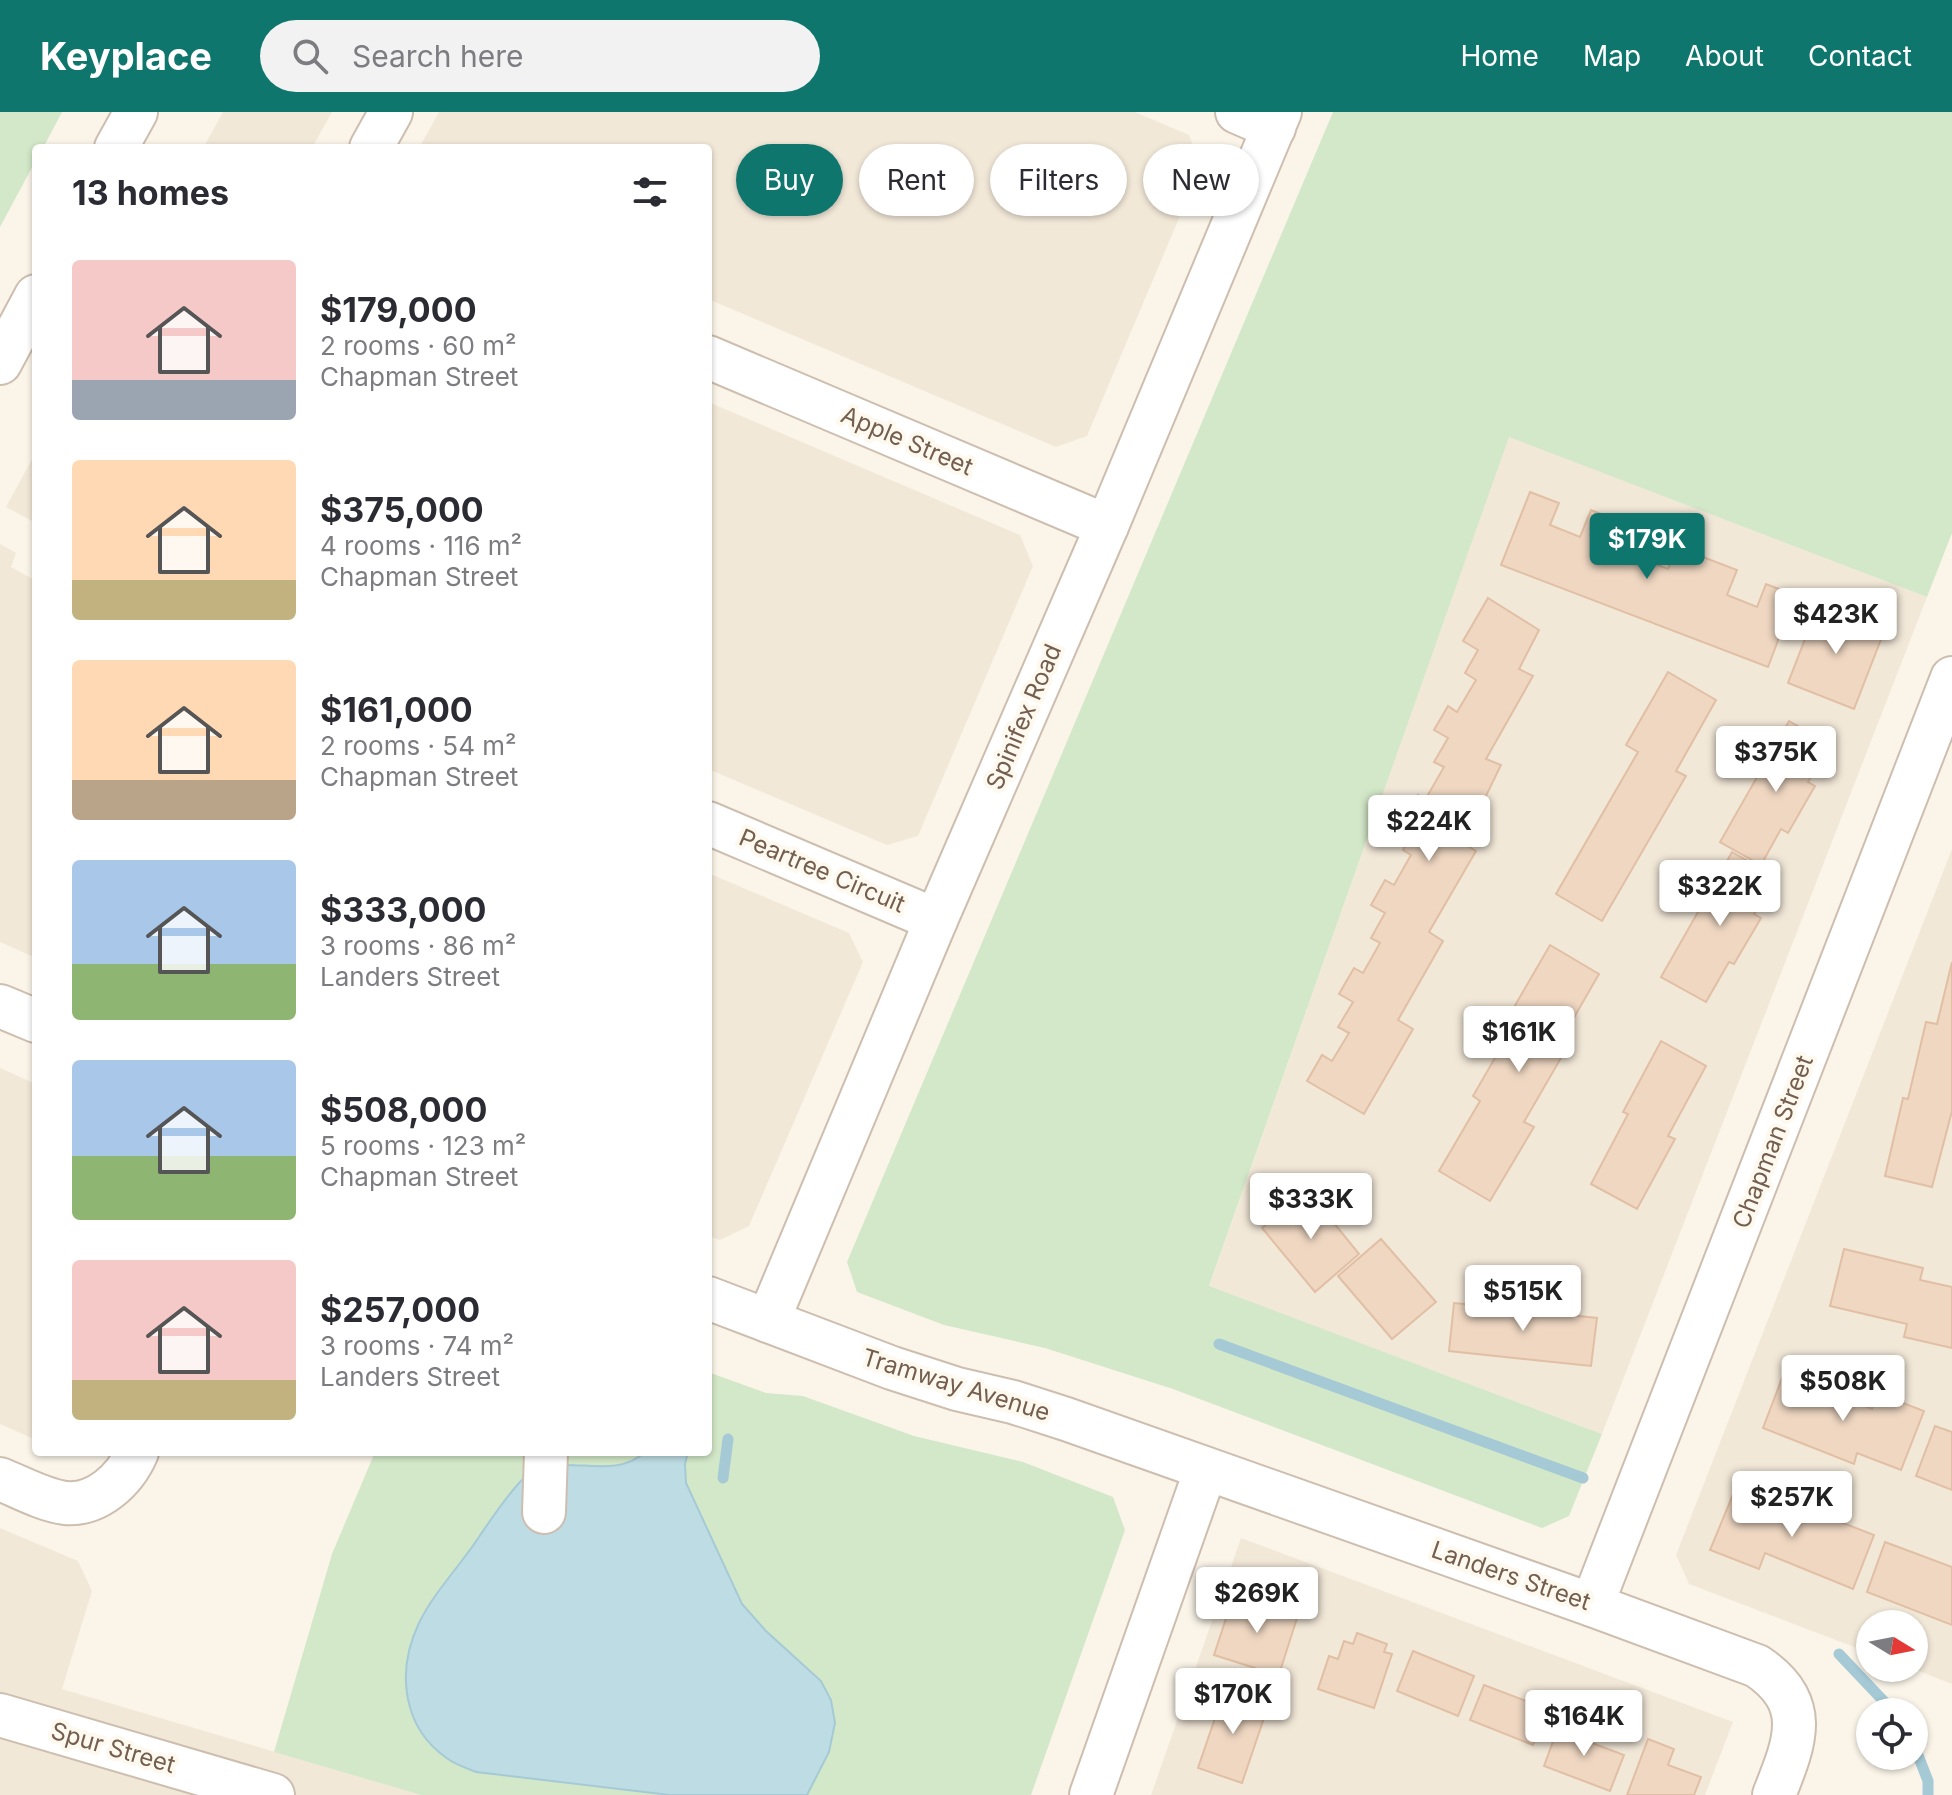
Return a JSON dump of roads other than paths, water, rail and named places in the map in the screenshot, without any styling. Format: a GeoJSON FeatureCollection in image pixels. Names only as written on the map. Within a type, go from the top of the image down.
{"type":"FeatureCollection","features":[{"type":"Feature","properties":{"kind":"street"},"geometry":{"type":"LineString","coordinates":[[118,144],[136,112]]}},
{"type":"Feature","properties":{"kind":"street"},"geometry":{"type":"LineString","coordinates":[[373,144],[391,112]]}},
{"type":"Feature","properties":{"kind":"street","name":"Spinifex Road"},"geometry":{"type":"LineString","coordinates":[[768,1321],[936,920],[1107,526],[1263,117]]}},
{"type":"Feature","properties":{"kind":"street"},"geometry":{"type":"LineString","coordinates":[[0,363],[32,303]]}},
{"type":"Feature","properties":{"kind":"street","name":"Apple Street"},"geometry":{"type":"LineString","coordinates":[[712,359],[1107,526]]}},
{"type":"Feature","properties":{"kind":"street","name":"Chapman Street"},"geometry":{"type":"LineString","coordinates":[[1592,1605],[1952,678]]}},
{"type":"Feature","properties":{"kind":"street","name":"Peartree Circuit"},"geometry":{"type":"LineString","coordinates":[[712,825],[936,920]]}},
{"type":"Feature","properties":{"kind":"street"},"geometry":{"type":"LineString","coordinates":[[0,1006],[32,1019]]}},
{"type":"Feature","properties":{"kind":"street","name":"Tramway Avenue"},"geometry":{"type":"LineString","coordinates":[[712,1300],[892,1368],[1066,1419],[1206,1469]]}},
{"type":"Feature","properties":{"kind":"street"},"geometry":{"type":"LineString","coordinates":[[0,1479],[66,1503],[94,1499],[119,1481],[135,1456]]}},
{"type":"Feature","properties":{"kind":"street"},"geometry":{"type":"LineString","coordinates":[[544,1512],[546,1456]]}},
{"type":"Feature","properties":{"kind":"street"},"geometry":{"type":"LineString","coordinates":[[1091,1795],[1206,1469]]}},
{"type":"Feature","properties":{"kind":"street","name":"Landers Street"},"geometry":{"type":"LineString","coordinates":[[1206,1469],[1757,1666],[1773,1677],[1786,1692],[1795,1712],[1795,1735],[1774,1795]]}},
{"type":"Feature","properties":{"kind":"street","name":"Spur Street"},"geometry":{"type":"LineString","coordinates":[[0,1715],[273,1795]]}},
{"type":"Feature","properties":{"kind":"water"},"geometry":{"type":"Polygon","coordinates":[[[639,1456],[687,1456],[686,1483],[742,1604],[766,1631],[821,1681],[831,1700],[835,1723],[829,1752],[807,1795],[670,1795],[476,1772],[451,1761],[421,1731],[413,1715],[406,1679],[407,1660],[419,1623],[437,1593],[518,1484],[533,1471],[547,1466],[605,1466],[639,1456]]]}},
{"type":"Feature","properties":{"kind":"waterway"},"geometry":{"type":"LineString","coordinates":[[1219,1344],[1583,1478]]}},
{"type":"Feature","properties":{"kind":"waterway"},"geometry":{"type":"LineString","coordinates":[[723,1478],[728,1439]]}},
{"type":"Feature","properties":{"kind":"waterway"},"geometry":{"type":"LineString","coordinates":[[1839,1654],[1881,1698]]}},
{"type":"Feature","properties":{"kind":"waterway"},"geometry":{"type":"LineString","coordinates":[[1924,1770],[1928,1795]]}}]}
